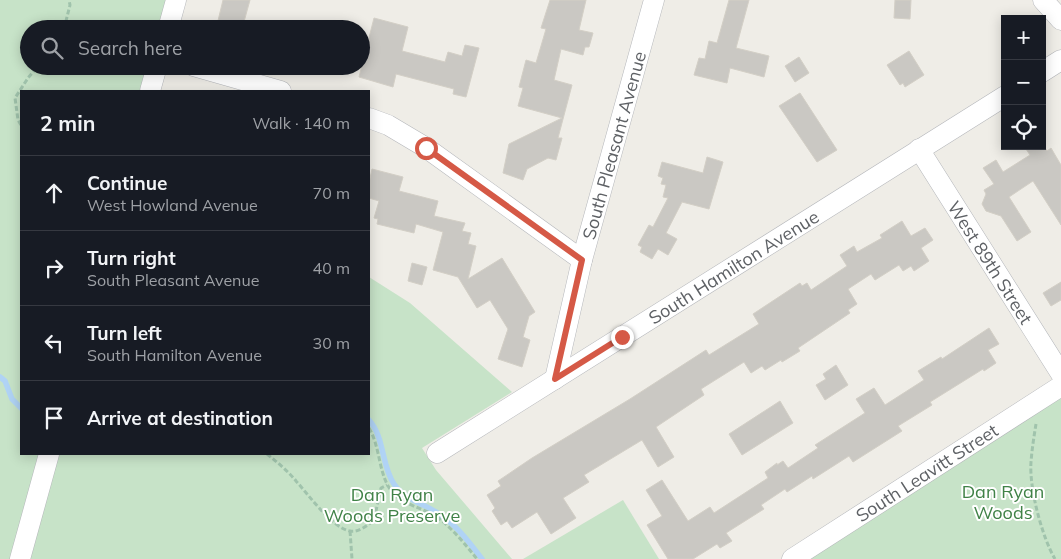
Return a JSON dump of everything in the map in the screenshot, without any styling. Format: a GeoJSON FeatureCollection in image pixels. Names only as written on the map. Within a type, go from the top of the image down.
{"type":"FeatureCollection","features":[{"type":"Feature","properties":{"kind":"street"},"geometry":{"type":"LineString","coordinates":[[170,20],[176,0]]}},
{"type":"Feature","properties":{"kind":"street","name":"South Pleasant Avenue"},"geometry":{"type":"LineString","coordinates":[[555,379],[582,260],[654,0]]}},
{"type":"Feature","properties":{"kind":"street"},"geometry":{"type":"LineString","coordinates":[[1043,0],[1061,20]]}},
{"type":"Feature","properties":{"kind":"street"},"geometry":{"type":"LineString","coordinates":[[1046,69],[1061,60]]}},
{"type":"Feature","properties":{"kind":"street"},"geometry":{"type":"LineString","coordinates":[[150,90],[154,75]]}},
{"type":"Feature","properties":{"kind":"street"},"geometry":{"type":"LineString","coordinates":[[224,75],[277,90]]}},
{"type":"Feature","properties":{"kind":"street","name":"South Hamilton Avenue"},"geometry":{"type":"LineString","coordinates":[[437,453],[1001,98]]}},
{"type":"Feature","properties":{"kind":"street"},"geometry":{"type":"LineString","coordinates":[[370,118],[388,125],[426,148],[582,260]]}},
{"type":"Feature","properties":{"kind":"street","name":"West 89th Street"},"geometry":{"type":"LineString","coordinates":[[919,149],[1061,374]]}},
{"type":"Feature","properties":{"kind":"street","name":"South Leavitt Street"},"geometry":{"type":"LineString","coordinates":[[792,559],[1061,386]]}},
{"type":"Feature","properties":{"kind":"street"},"geometry":{"type":"LineString","coordinates":[[20,559],[49,455]]}},
{"type":"Feature","properties":{"kind":"path"},"geometry":{"type":"LineString","coordinates":[[66,20],[70,5],[69,0]]}},
{"type":"Feature","properties":{"kind":"path"},"geometry":{"type":"LineString","coordinates":[[20,90],[30,75]]}},
{"type":"Feature","properties":{"kind":"path"},"geometry":{"type":"LineString","coordinates":[[20,90],[15,98],[20,123]]}},
{"type":"Feature","properties":{"kind":"path"},"geometry":{"type":"LineString","coordinates":[[1040,399],[1031,464],[1035,499],[1048,547],[1054,559]]}},
{"type":"Feature","properties":{"kind":"path"},"geometry":{"type":"LineString","coordinates":[[370,430],[376,441],[387,485],[394,494],[405,502],[438,518],[462,540],[477,559]]}},
{"type":"Feature","properties":{"kind":"path"},"geometry":{"type":"LineString","coordinates":[[269,455],[295,479],[317,507],[338,525],[350,531],[359,530],[374,520],[381,488],[387,485]]}},
{"type":"Feature","properties":{"kind":"path"},"geometry":{"type":"LineString","coordinates":[[350,531],[352,559]]}},
{"type":"Feature","properties":{"kind":"green space","name":"Dan Ryan Woods Preserve"},"geometry":{"type":"Polygon","coordinates":[[[0,0],[168,0],[162,20],[20,20],[20,75],[146,75],[142,90],[20,90],[20,455],[370,455],[370,278],[410,303],[512,392],[422,448],[436,470],[512,559],[0,559],[0,0]]]}},
{"type":"Feature","properties":{"kind":"green space","name":"Dan Ryan Woods"},"geometry":{"type":"Polygon","coordinates":[[[1061,395],[1061,559],[805,559],[1061,395]]]}},
{"type":"Feature","properties":{"kind":"green space"},"geometry":{"type":"Polygon","coordinates":[[[623,500],[659,559],[523,559],[623,500]]]}},
{"type":"Feature","properties":{"kind":"building"},"geometry":{"type":"Polygon","coordinates":[[[223,0],[250,0],[244,20],[218,20],[223,0]]]}},
{"type":"Feature","properties":{"kind":"building"},"geometry":{"type":"Polygon","coordinates":[[[550,0],[586,0],[579,30],[593,33],[589,47],[585,47],[583,55],[561,49],[554,80],[572,85],[558,138],[562,138],[556,160],[548,158],[527,169],[523,180],[503,173],[509,144],[562,118],[518,106],[523,88],[519,87],[526,60],[536,63],[546,29],[541,28],[550,0]]]}},
{"type":"Feature","properties":{"kind":"building"},"geometry":{"type":"Polygon","coordinates":[[[729,0],[749,0],[736,48],[769,56],[764,77],[730,68],[727,83],[694,75],[699,58],[705,59],[709,41],[717,43],[729,0]]]}},
{"type":"Feature","properties":{"kind":"building"},"geometry":{"type":"Polygon","coordinates":[[[895,0],[911,0],[910,19],[894,18],[895,0]]]}},
{"type":"Feature","properties":{"kind":"building"},"geometry":{"type":"Polygon","coordinates":[[[374,18],[408,27],[402,51],[445,62],[448,52],[462,56],[465,45],[479,48],[466,97],[453,94],[454,89],[396,74],[393,87],[359,77],[360,75],[370,75],[370,34],[374,18]]]}},
{"type":"Feature","properties":{"kind":"building"},"geometry":{"type":"Polygon","coordinates":[[[909,51],[924,75],[905,87],[903,83],[900,85],[887,65],[909,51]]]}},
{"type":"Feature","properties":{"kind":"building"},"geometry":{"type":"Polygon","coordinates":[[[799,57],[809,73],[795,82],[785,66],[799,57]]]}},
{"type":"Feature","properties":{"kind":"building"},"geometry":{"type":"Polygon","coordinates":[[[800,93],[837,150],[817,162],[779,106],[800,93]]]}},
{"type":"Feature","properties":{"kind":"building"},"geometry":{"type":"Polygon","coordinates":[[[1051,148],[1061,165],[1061,225],[1033,181],[1009,197],[1031,232],[1017,241],[1001,216],[986,211],[982,204],[986,194],[984,190],[994,184],[983,168],[996,160],[1003,172],[1030,155],[1027,150],[1046,149],[1047,151],[1051,148]]]}},
{"type":"Feature","properties":{"kind":"building"},"geometry":{"type":"Polygon","coordinates":[[[707,157],[723,162],[709,209],[682,202],[666,233],[677,239],[668,255],[658,249],[652,259],[640,252],[642,247],[638,245],[649,225],[653,227],[668,198],[663,197],[666,185],[661,184],[663,178],[658,176],[662,162],[703,173],[707,157]]]}},
{"type":"Feature","properties":{"kind":"building"},"geometry":{"type":"Polygon","coordinates":[[[372,169],[403,177],[399,191],[438,201],[434,216],[465,223],[462,231],[471,233],[468,244],[476,246],[468,279],[502,258],[535,312],[529,316],[523,337],[530,340],[522,367],[498,359],[508,329],[490,300],[477,308],[458,277],[433,270],[443,232],[416,224],[414,233],[377,224],[378,219],[374,218],[379,201],[370,198],[372,169]]]}},
{"type":"Feature","properties":{"kind":"building"},"geometry":{"type":"Polygon","coordinates":[[[902,221],[911,236],[925,228],[933,240],[921,248],[929,261],[914,271],[911,266],[903,271],[899,265],[875,280],[871,274],[848,289],[857,304],[848,310],[850,313],[798,348],[800,351],[765,370],[762,366],[751,373],[744,362],[701,389],[704,395],[656,427],[674,457],[658,467],[642,440],[584,475],[589,482],[563,498],[576,518],[551,534],[537,512],[512,528],[507,521],[501,525],[492,511],[495,508],[487,495],[501,486],[498,481],[706,350],[709,355],[759,324],[753,314],[800,283],[802,286],[807,283],[811,290],[847,266],[840,255],[854,246],[857,252],[882,238],[880,235],[902,221]]]}},
{"type":"Feature","properties":{"kind":"building"},"geometry":{"type":"Polygon","coordinates":[[[412,263],[427,267],[422,285],[408,281],[412,263]]]}},
{"type":"Feature","properties":{"kind":"building"},"geometry":{"type":"Polygon","coordinates":[[[1061,282],[1061,300],[1051,306],[1043,293],[1061,282]]]}},
{"type":"Feature","properties":{"kind":"building"},"geometry":{"type":"Polygon","coordinates":[[[989,328],[999,344],[988,350],[996,363],[930,402],[932,405],[898,426],[902,431],[853,462],[849,456],[813,479],[812,476],[787,492],[785,489],[761,505],[764,509],[726,533],[732,541],[720,548],[717,544],[693,559],[668,559],[647,525],[662,516],[646,490],[662,480],[688,521],[710,507],[714,513],[768,478],[765,472],[777,463],[777,465],[783,461],[788,468],[818,448],[815,445],[865,413],[856,399],[874,388],[885,405],[924,380],[918,371],[941,357],[942,359],[989,328]]]}},
{"type":"Feature","properties":{"kind":"building"},"geometry":{"type":"Polygon","coordinates":[[[836,365],[848,385],[825,400],[816,385],[826,379],[823,374],[836,365]]]}},
{"type":"Feature","properties":{"kind":"building"},"geometry":{"type":"Polygon","coordinates":[[[780,401],[793,423],[742,455],[729,434],[780,401]]]}},
{"type":"Feature","properties":{"kind":"waterway"},"geometry":{"type":"LineString","coordinates":[[0,377],[5,381],[12,399],[20,407]]}},
{"type":"Feature","properties":{"kind":"waterway"},"geometry":{"type":"LineString","coordinates":[[370,421],[381,443],[390,477],[398,489],[408,497],[443,516],[461,533],[482,559]]}},
{"type":"Feature","properties":{"kind":"route"},"geometry":{"type":"LineString","coordinates":[[426,148],[582,260],[555,379],[622,337]]}}]}
